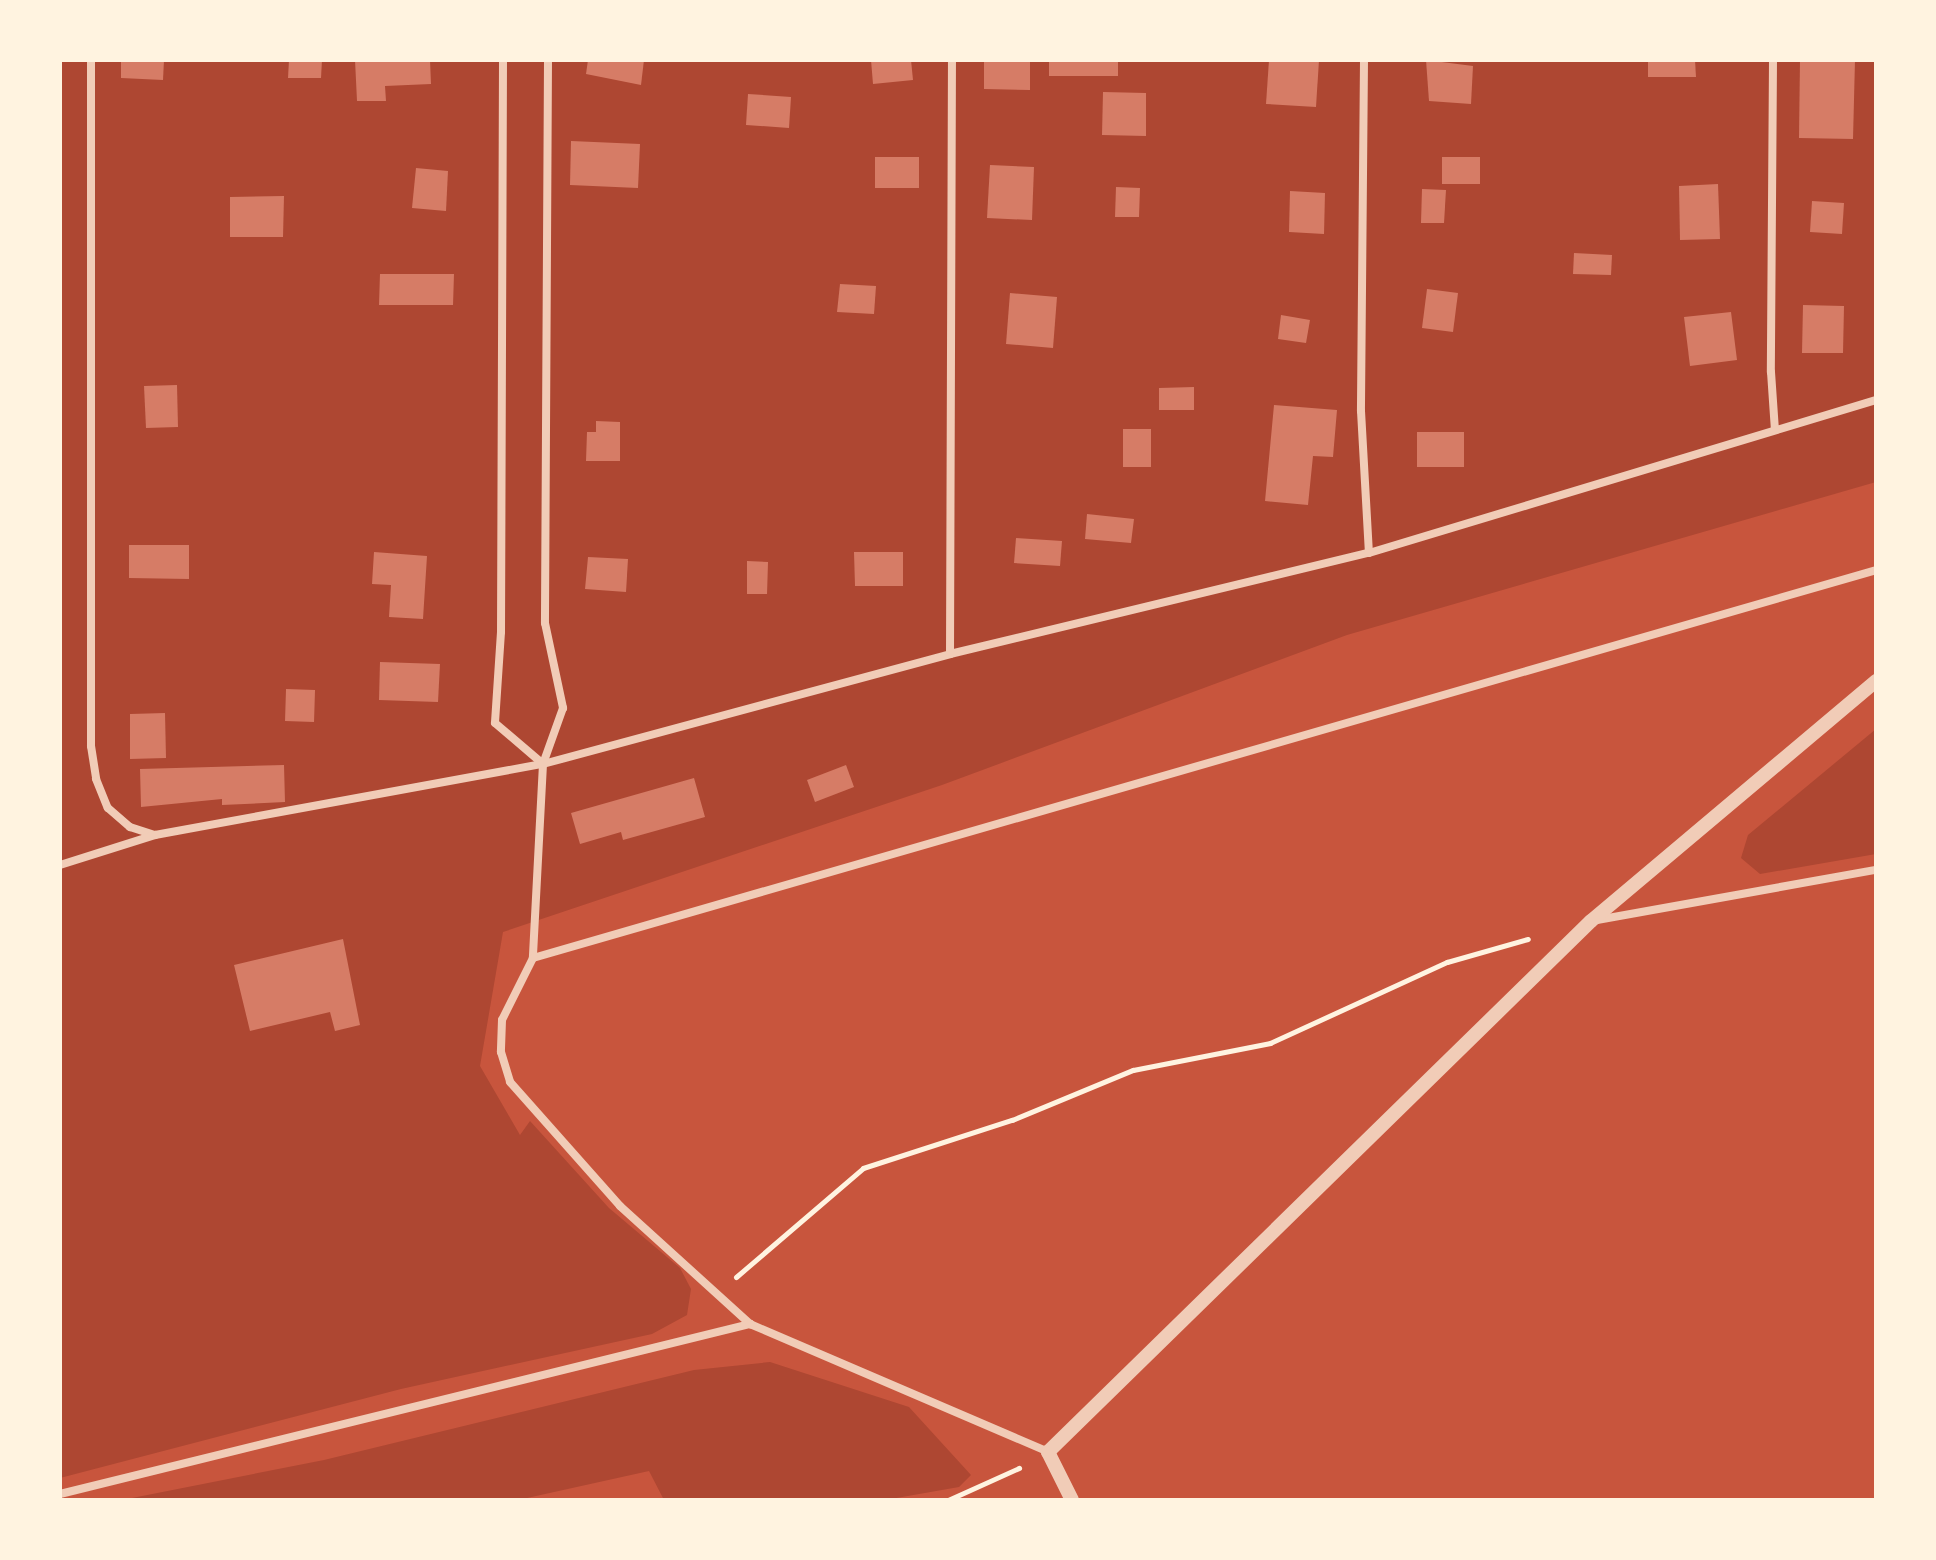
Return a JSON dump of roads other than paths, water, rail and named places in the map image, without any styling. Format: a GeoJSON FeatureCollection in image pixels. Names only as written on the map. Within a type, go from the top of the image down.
{"type":"FeatureCollection","features":[{"type":"Feature","properties":{"kind":"street"},"geometry":{"type":"LineString","coordinates":[[91,60],[91,746],[96,779],[108,808],[130,827],[155,835]]}},
{"type":"Feature","properties":{"kind":"street"},"geometry":{"type":"LineString","coordinates":[[503,60],[501,616],[495,723],[543,764]]}},
{"type":"Feature","properties":{"kind":"street"},"geometry":{"type":"LineString","coordinates":[[548,60],[545,623],[563,708],[543,764],[533,958],[502,1020],[501,1052],[510,1082],[620,1206],[750,1324],[1048,1452],[1072,1500]]}},
{"type":"Feature","properties":{"kind":"street"},"geometry":{"type":"LineString","coordinates":[[950,654],[952,60]]}},
{"type":"Feature","properties":{"kind":"street"},"geometry":{"type":"LineString","coordinates":[[1364,60],[1361,411],[1369,553]]}},
{"type":"Feature","properties":{"kind":"street"},"geometry":{"type":"LineString","coordinates":[[1773,60],[1771,372],[1775,430]]}},
{"type":"Feature","properties":{"kind":"street"},"geometry":{"type":"LineString","coordinates":[[60,865],[155,835],[543,764],[950,654],[1369,553],[1876,400]]}},
{"type":"Feature","properties":{"kind":"street"},"geometry":{"type":"LineString","coordinates":[[533,958],[1876,570]]}},
{"type":"Feature","properties":{"kind":"street"},"geometry":{"type":"LineString","coordinates":[[1048,1452],[1591,921],[1876,681]]}},
{"type":"Feature","properties":{"kind":"street"},"geometry":{"type":"LineString","coordinates":[[1591,921],[1876,870]]}},
{"type":"Feature","properties":{"kind":"street"},"geometry":{"type":"LineString","coordinates":[[60,1494],[750,1324]]}}]}
